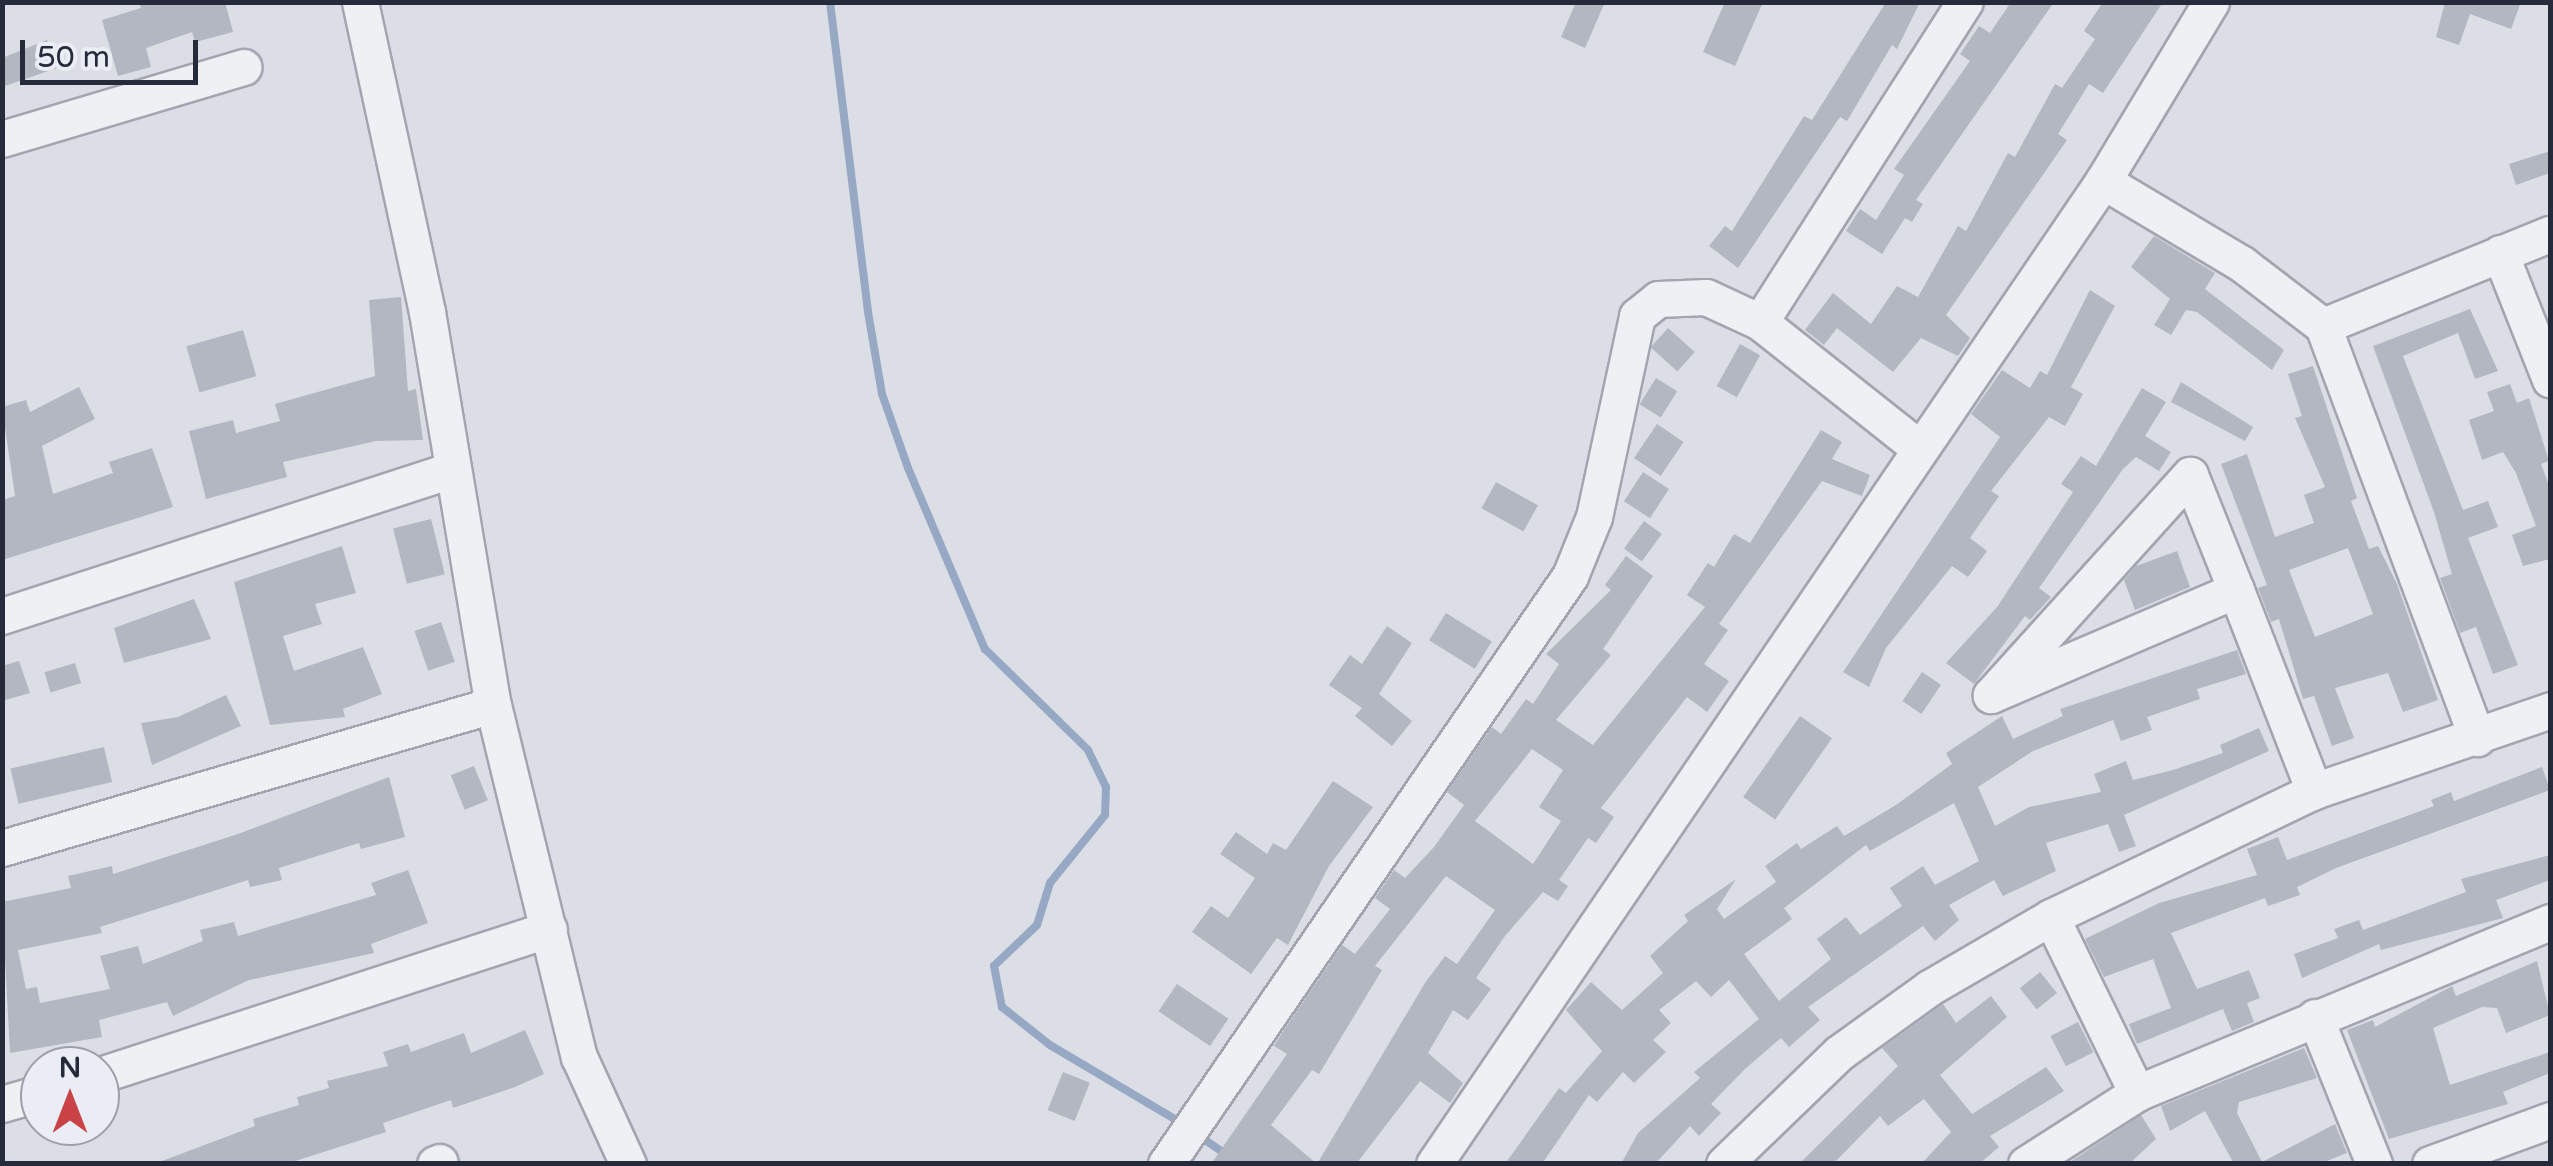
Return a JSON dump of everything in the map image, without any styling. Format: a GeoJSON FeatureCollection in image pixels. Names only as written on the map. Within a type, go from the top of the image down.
{"type":"FeatureCollection","features":[{"type":"Feature","properties":{"kind":"street"},"geometry":{"type":"LineString","coordinates":[[360,2],[401,178],[493,705],[578,1056],[628,1164]]}},
{"type":"Feature","properties":{"kind":"street"},"geometry":{"type":"LineString","coordinates":[[1760,322],[1965,2]]}},
{"type":"Feature","properties":{"kind":"street"},"geometry":{"type":"LineString","coordinates":[[1434,1164],[2103,181],[2211,2]]}},
{"type":"Feature","properties":{"kind":"street"},"geometry":{"type":"LineString","coordinates":[[2,138],[243,67]]}},
{"type":"Feature","properties":{"kind":"street"},"geometry":{"type":"LineString","coordinates":[[2103,181],[2242,264],[2323,326],[2476,738]]}},
{"type":"Feature","properties":{"kind":"street"},"geometry":{"type":"LineString","coordinates":[[2323,326],[2550,234]]}},
{"type":"Feature","properties":{"kind":"street"},"geometry":{"type":"LineString","coordinates":[[2500,253],[2550,379]]}},
{"type":"Feature","properties":{"kind":"street"},"geometry":{"type":"LineString","coordinates":[[1166,1164],[1570,576],[1594,518],[1636,316],[1658,299],[1706,297],[1760,322],[1920,449]]}},
{"type":"Feature","properties":{"kind":"street"},"geometry":{"type":"LineString","coordinates":[[2,616],[452,470]]}},
{"type":"Feature","properties":{"kind":"street"},"geometry":{"type":"LineString","coordinates":[[2236,590],[1992,695],[2190,475],[2236,590],[2314,791]]}},
{"type":"Feature","properties":{"kind":"street"},"geometry":{"type":"LineString","coordinates":[[2,848],[493,705]]}},
{"type":"Feature","properties":{"kind":"street"},"geometry":{"type":"LineString","coordinates":[[1724,1164],[1839,1053],[1929,988],[2051,918],[2314,791],[2550,710]]}},
{"type":"Feature","properties":{"kind":"street"},"geometry":{"type":"LineString","coordinates":[[2051,918],[2137,1093]]}},
{"type":"Feature","properties":{"kind":"street"},"geometry":{"type":"LineString","coordinates":[[2026,1164],[2137,1093],[2550,922]]}},
{"type":"Feature","properties":{"kind":"street"},"geometry":{"type":"LineString","coordinates":[[120,1068],[549,929]]}},
{"type":"Feature","properties":{"kind":"street"},"geometry":{"type":"LineString","coordinates":[[2315,1017],[2374,1164]]}},
{"type":"Feature","properties":{"kind":"street"},"geometry":{"type":"LineString","coordinates":[[2430,1164],[2510,1150],[2550,1120]]}},
{"type":"Feature","properties":{"kind":"building"},"geometry":{"type":"Polygon","coordinates":[[[139,2],[225,2],[233,32],[195,42],[192,32],[146,48],[151,67],[118,76],[102,20],[141,8],[139,2]]]}},
{"type":"Feature","properties":{"kind":"building"},"geometry":{"type":"Polygon","coordinates":[[[1576,2],[1605,2],[1585,48],[1561,37],[1576,2]]]}},
{"type":"Feature","properties":{"kind":"building"},"geometry":{"type":"Polygon","coordinates":[[[1725,2],[1763,2],[1735,66],[1703,52],[1725,2]]]}},
{"type":"Feature","properties":{"kind":"building"},"geometry":{"type":"Polygon","coordinates":[[[1886,2],[1920,2],[1897,49],[1892,45],[1847,121],[1840,117],[1738,268],[1709,246],[1725,226],[1732,231],[1804,116],[1812,120],[1886,2]]]}},
{"type":"Feature","properties":{"kind":"building"},"geometry":{"type":"Polygon","coordinates":[[[2011,2],[2054,2],[1916,200],[1923,204],[1912,222],[1905,218],[1882,254],[1846,231],[1860,209],[1876,220],[1904,175],[1894,169],[1970,61],[1960,54],[1979,26],[1990,33],[2011,2]]]}},
{"type":"Feature","properties":{"kind":"building"},"geometry":{"type":"Polygon","coordinates":[[[2103,2],[2163,2],[2103,93],[2089,84],[2058,134],[2067,140],[1946,315],[1970,338],[1958,356],[1921,338],[1893,372],[1837,328],[1824,345],[1805,330],[1833,293],[1871,324],[1897,286],[1918,297],[1958,226],[1966,231],[2008,153],[2015,157],[2055,84],[2062,88],[2095,39],[2084,31],[2103,2]]]}},
{"type":"Feature","properties":{"kind":"building"},"geometry":{"type":"Polygon","coordinates":[[[2445,2],[2521,2],[2511,29],[2470,14],[2459,45],[2436,37],[2445,2]]]}},
{"type":"Feature","properties":{"kind":"building"},"geometry":{"type":"Polygon","coordinates":[[[47,40],[57,68],[2,87],[2,58],[47,40]]]}},
{"type":"Feature","properties":{"kind":"building"},"geometry":{"type":"Polygon","coordinates":[[[2550,151],[2550,173],[2516,185],[2509,164],[2550,151]]]}},
{"type":"Feature","properties":{"kind":"building"},"geometry":{"type":"Polygon","coordinates":[[[2154,236],[2215,273],[2205,289],[2284,350],[2272,370],[2197,312],[2186,310],[2171,335],[2154,325],[2170,299],[2131,267],[2154,236]]]}},
{"type":"Feature","properties":{"kind":"building"},"geometry":{"type":"Polygon","coordinates":[[[2090,290],[2115,306],[2071,387],[2083,394],[2065,426],[2049,417],[1991,491],[1999,496],[1970,538],[1987,551],[1968,577],[1952,566],[1886,648],[1869,687],[1843,672],[2000,437],[1971,414],[2002,370],[2030,388],[2040,371],[2047,375],[2090,290]]]}},
{"type":"Feature","properties":{"kind":"building"},"geometry":{"type":"Polygon","coordinates":[[[401,297],[408,391],[416,389],[423,440],[376,441],[283,462],[287,477],[206,499],[189,431],[233,420],[236,433],[280,421],[275,404],[375,376],[369,300],[401,297]]]}},
{"type":"Feature","properties":{"kind":"building"},"geometry":{"type":"Polygon","coordinates":[[[2470,309],[2498,371],[2475,379],[2458,333],[2403,356],[2463,510],[2488,501],[2498,527],[2468,538],[2518,665],[2493,674],[2476,627],[2460,633],[2440,578],[2452,574],[2434,512],[2373,346],[2470,309]]]}},
{"type":"Feature","properties":{"kind":"building"},"geometry":{"type":"Polygon","coordinates":[[[1668,328],[1695,352],[1677,371],[1651,347],[1668,328]]]}},
{"type":"Feature","properties":{"kind":"building"},"geometry":{"type":"Polygon","coordinates":[[[243,330],[256,376],[200,392],[186,346],[243,330]]]}},
{"type":"Feature","properties":{"kind":"building"},"geometry":{"type":"Polygon","coordinates":[[[1740,344],[1760,355],[1737,397],[1717,386],[1740,344]]]}},
{"type":"Feature","properties":{"kind":"building"},"geometry":{"type":"Polygon","coordinates":[[[2313,366],[2357,498],[2351,501],[2369,549],[2378,546],[2397,584],[2438,700],[2403,712],[2388,673],[2335,688],[2354,738],[2332,746],[2314,696],[2303,699],[2279,619],[2271,622],[2258,588],[2267,585],[2221,464],[2247,454],[2275,537],[2314,523],[2304,495],[2325,487],[2295,418],[2302,416],[2288,374],[2313,366]],[[2348,548],[2289,570],[2315,637],[2373,614],[2348,548]]]}},
{"type":"Feature","properties":{"kind":"building"},"geometry":{"type":"Polygon","coordinates":[[[1656,378],[1677,391],[1661,418],[1640,404],[1656,378]]]}},
{"type":"Feature","properties":{"kind":"building"},"geometry":{"type":"Polygon","coordinates":[[[2181,382],[2253,427],[2245,441],[2171,402],[2181,382]]]}},
{"type":"Feature","properties":{"kind":"building"},"geometry":{"type":"Polygon","coordinates":[[[2510,384],[2517,403],[2529,398],[2549,461],[2541,464],[2550,488],[2550,559],[2523,566],[2512,535],[2536,526],[2516,473],[2503,452],[2482,460],[2469,420],[2494,411],[2487,392],[2510,384]]]}},
{"type":"Feature","properties":{"kind":"building"},"geometry":{"type":"Polygon","coordinates":[[[79,387],[95,419],[42,446],[53,494],[113,473],[109,462],[152,448],[173,507],[2,560],[2,500],[15,496],[2,407],[26,400],[30,412],[79,387]]]}},
{"type":"Feature","properties":{"kind":"building"},"geometry":{"type":"Polygon","coordinates":[[[2142,388],[2166,402],[2145,436],[2171,452],[2159,471],[2136,457],[2123,469],[2039,588],[2051,597],[2030,620],[2025,616],[1974,684],[1946,663],[1997,607],[2073,492],[2061,484],[2081,456],[2096,466],[2142,388]]]}},
{"type":"Feature","properties":{"kind":"building"},"geometry":{"type":"Polygon","coordinates":[[[1657,424],[1684,442],[1661,476],[1634,458],[1657,424]]]}},
{"type":"Feature","properties":{"kind":"building"},"geometry":{"type":"Polygon","coordinates":[[[1821,430],[1842,442],[1832,459],[1870,475],[1862,496],[1822,481],[1719,624],[1728,630],[1704,664],[1729,681],[1707,712],[1687,697],[1601,808],[1614,817],[1596,843],[1588,838],[1559,880],[1568,886],[1558,901],[1543,892],[1505,936],[1476,978],[1491,989],[1468,1020],[1453,1010],[1428,1053],[1463,1083],[1450,1103],[1420,1081],[1356,1164],[1317,1164],[1211,1164],[1287,1054],[1274,1046],[1342,945],[1355,954],[1390,909],[1375,898],[1394,870],[1405,878],[1434,847],[1464,805],[1447,792],[1492,727],[1501,734],[1526,699],[1533,704],[1559,664],[1546,654],[1611,590],[1605,585],[1626,556],[1653,576],[1603,649],[1611,655],[1556,720],[1593,745],[1705,607],[1687,595],[1708,563],[1714,567],[1734,534],[1750,543],[1821,430]],[[1532,749],[1475,821],[1533,864],[1561,821],[1539,807],[1563,770],[1532,749]],[[1446,876],[1375,966],[1382,970],[1319,1074],[1312,1070],[1271,1125],[1317,1164],[1425,983],[1445,956],[1457,964],[1495,910],[1446,876]]]}},
{"type":"Feature","properties":{"kind":"building"},"geometry":{"type":"Polygon","coordinates":[[[1643,472],[1669,489],[1650,518],[1624,501],[1643,472]]]}},
{"type":"Feature","properties":{"kind":"building"},"geometry":{"type":"Polygon","coordinates":[[[1496,482],[1538,505],[1523,532],[1481,508],[1496,482]]]}},
{"type":"Feature","properties":{"kind":"building"},"geometry":{"type":"Polygon","coordinates":[[[431,519],[445,574],[407,584],[393,528],[431,519]]]}},
{"type":"Feature","properties":{"kind":"building"},"geometry":{"type":"Polygon","coordinates":[[[1644,521],[1662,534],[1642,561],[1624,549],[1644,521]]]}},
{"type":"Feature","properties":{"kind":"building"},"geometry":{"type":"Polygon","coordinates":[[[342,546],[356,593],[315,604],[322,624],[283,636],[294,671],[363,647],[382,694],[343,709],[345,717],[270,725],[234,582],[342,546]]]}},
{"type":"Feature","properties":{"kind":"building"},"geometry":{"type":"Polygon","coordinates":[[[2177,551],[2190,587],[2135,610],[2124,580],[2136,566],[2177,551]]]}},
{"type":"Feature","properties":{"kind":"building"},"geometry":{"type":"Polygon","coordinates":[[[194,599],[211,639],[124,663],[114,628],[194,599]]]}},
{"type":"Feature","properties":{"kind":"building"},"geometry":{"type":"Polygon","coordinates":[[[1446,613],[1492,642],[1475,669],[1429,640],[1446,613]]]}},
{"type":"Feature","properties":{"kind":"building"},"geometry":{"type":"Polygon","coordinates":[[[441,622],[455,662],[428,671],[415,631],[441,622]]]}},
{"type":"Feature","properties":{"kind":"building"},"geometry":{"type":"Polygon","coordinates":[[[1387,626],[1412,643],[1379,694],[1412,721],[1392,746],[1355,716],[1362,708],[1329,685],[1350,655],[1362,664],[1387,626]]]}},
{"type":"Feature","properties":{"kind":"building"},"geometry":{"type":"Polygon","coordinates":[[[2237,650],[2246,674],[2197,689],[2200,699],[2147,717],[2152,730],[2121,741],[2113,720],[2033,751],[1978,787],[1995,826],[2029,807],[2101,792],[2094,774],[2126,761],[2133,780],[2223,753],[2220,745],[2259,728],[2269,751],[2124,815],[2136,846],[2119,852],[2108,824],[2046,843],[2056,871],[2003,896],[1994,880],[1949,905],[1959,920],[1935,941],[1923,926],[1808,1007],[1820,1020],[1789,1047],[1781,1038],[1745,1069],[1711,1104],[1721,1113],[1699,1136],[1690,1126],[1655,1164],[1621,1164],[1638,1133],[1700,1078],[1694,1072],[1759,1019],[1729,980],[1711,997],[1696,981],[1659,1010],[1671,1023],[1653,1040],[1666,1052],[1634,1083],[1623,1072],[1597,1102],[1589,1095],[1542,1164],[1505,1164],[1559,1088],[1566,1093],[1602,1051],[1566,1010],[1591,982],[1622,1010],[1663,973],[1650,956],[1688,921],[1684,915],[1736,879],[1717,909],[1724,919],[1776,882],[1765,866],[1797,843],[1801,849],[1837,826],[1844,836],[1896,805],[1952,764],[1946,753],[2002,716],[2013,739],[2063,716],[2060,709],[2237,650]],[[1954,803],[1870,851],[1866,845],[1784,908],[1792,919],[1744,954],[1779,1001],[1831,959],[1817,939],[1846,917],[1860,935],[1902,906],[1890,888],[1923,866],[1935,885],[1979,861],[1954,803]]]}},
{"type":"Feature","properties":{"kind":"building"},"geometry":{"type":"Polygon","coordinates":[[[19,661],[30,693],[2,701],[2,666],[19,661]]]}},
{"type":"Feature","properties":{"kind":"building"},"geometry":{"type":"Polygon","coordinates":[[[75,663],[81,683],[51,692],[44,672],[75,663]]]}},
{"type":"Feature","properties":{"kind":"building"},"geometry":{"type":"Polygon","coordinates":[[[1922,672],[1941,685],[1921,714],[1902,701],[1922,672]]]}},
{"type":"Feature","properties":{"kind":"building"},"geometry":{"type":"Polygon","coordinates":[[[226,695],[241,726],[152,765],[141,723],[178,717],[226,695]]]}},
{"type":"Feature","properties":{"kind":"building"},"geometry":{"type":"Polygon","coordinates":[[[1800,716],[1832,738],[1775,819],[1743,797],[1800,716]]]}},
{"type":"Feature","properties":{"kind":"building"},"geometry":{"type":"Polygon","coordinates":[[[104,747],[112,782],[19,804],[10,769],[104,747]]]}},
{"type":"Feature","properties":{"kind":"building"},"geometry":{"type":"Polygon","coordinates":[[[474,766],[488,800],[465,810],[451,775],[474,766]]]}},
{"type":"Feature","properties":{"kind":"building"},"geometry":{"type":"Polygon","coordinates":[[[2542,767],[2550,790],[2336,868],[2297,887],[2300,895],[2268,906],[2265,898],[2171,933],[2197,989],[2249,970],[2260,998],[2247,1003],[2254,1022],[2232,1031],[2223,1009],[2137,1044],[2129,1024],[2171,1008],[2153,959],[2104,977],[2085,939],[2159,903],[2257,875],[2247,849],[2278,837],[2287,860],[2434,806],[2431,800],[2451,792],[2454,801],[2542,767]]]}},
{"type":"Feature","properties":{"kind":"building"},"geometry":{"type":"Polygon","coordinates":[[[389,777],[405,837],[361,849],[359,843],[279,868],[282,880],[250,887],[248,880],[100,927],[102,933],[18,950],[26,989],[37,987],[40,1003],[110,989],[100,956],[138,946],[143,964],[203,941],[200,930],[234,922],[238,936],[376,895],[371,883],[408,870],[428,923],[371,944],[374,953],[249,980],[173,1016],[167,1002],[99,1020],[102,1037],[50,1046],[20,1046],[20,1051],[10,1053],[2,902],[71,888],[68,876],[112,866],[113,874],[238,834],[389,777]]]}},
{"type":"Feature","properties":{"kind":"building"},"geometry":{"type":"Polygon","coordinates":[[[1333,781],[1373,807],[1329,866],[1288,945],[1277,938],[1251,974],[1192,932],[1211,906],[1228,918],[1255,878],[1220,854],[1236,832],[1267,854],[1273,843],[1286,850],[1333,781]]]}},
{"type":"Feature","properties":{"kind":"building"},"geometry":{"type":"Polygon","coordinates":[[[2550,855],[2550,880],[2496,900],[2503,918],[2381,950],[2379,944],[2302,978],[2294,954],[2338,938],[2334,929],[2359,920],[2363,930],[2466,892],[2461,879],[2550,855]]]}},
{"type":"Feature","properties":{"kind":"building"},"geometry":{"type":"Polygon","coordinates":[[[2537,961],[2550,1015],[2506,1033],[2497,1008],[2482,1007],[2433,1028],[2450,1085],[2550,1052],[2550,1073],[2503,1092],[2508,1104],[2389,1139],[2347,1030],[2373,1020],[2375,1027],[2452,986],[2456,996],[2537,961]]]}},
{"type":"Feature","properties":{"kind":"building"},"geometry":{"type":"Polygon","coordinates":[[[2040,972],[2057,993],[2037,1009],[2020,988],[2040,972]]]}},
{"type":"Feature","properties":{"kind":"building"},"geometry":{"type":"Polygon","coordinates":[[[1177,984],[1228,1019],[1210,1046],[1159,1011],[1177,984]]]}},
{"type":"Feature","properties":{"kind":"building"},"geometry":{"type":"Polygon","coordinates":[[[1991,996],[2007,1017],[1940,1075],[1972,1114],[2046,1067],[2064,1091],[1990,1136],[1999,1147],[1979,1164],[1921,1164],[1951,1132],[1924,1099],[1888,1126],[1880,1116],[1833,1164],[1799,1164],[1898,1066],[1882,1048],[1943,1004],[1956,1023],[1991,996]]]}},
{"type":"Feature","properties":{"kind":"building"},"geometry":{"type":"Polygon","coordinates":[[[2078,1022],[2093,1052],[2066,1066],[2050,1036],[2078,1022]]]}},
{"type":"Feature","properties":{"kind":"building"},"geometry":{"type":"Polygon","coordinates":[[[525,1030],[544,1074],[515,1087],[453,1108],[451,1100],[383,1123],[386,1132],[286,1164],[154,1164],[255,1126],[253,1119],[299,1105],[297,1097],[329,1088],[327,1081],[388,1066],[383,1052],[408,1044],[411,1052],[464,1033],[471,1053],[525,1030]]]}},
{"type":"Feature","properties":{"kind":"building"},"geometry":{"type":"Polygon","coordinates":[[[2304,1048],[2317,1078],[2239,1102],[2237,1113],[2262,1162],[2335,1124],[2347,1153],[2319,1164],[2234,1164],[2205,1111],[2170,1131],[2161,1106],[2304,1048]]]}},
{"type":"Feature","properties":{"kind":"building"},"geometry":{"type":"Polygon","coordinates":[[[1063,1072],[1090,1083],[1075,1121],[1048,1110],[1063,1072]]]}},
{"type":"Feature","properties":{"kind":"building"},"geometry":{"type":"Polygon","coordinates":[[[2141,1115],[2156,1139],[2129,1164],[2067,1164],[2141,1115]]]}},
{"type":"Feature","properties":{"kind":"waterway"},"geometry":{"type":"LineString","coordinates":[[830,2],[868,312],[882,394],[908,468],[985,649],[1088,750],[1106,787],[1105,815],[1050,883],[1037,925],[994,966],[1002,1007],[1050,1045],[1173,1118]]}},
{"type":"Feature","properties":{"kind":"waterway"},"geometry":{"type":"LineString","coordinates":[[1205,1140],[1227,1155]]}}]}
